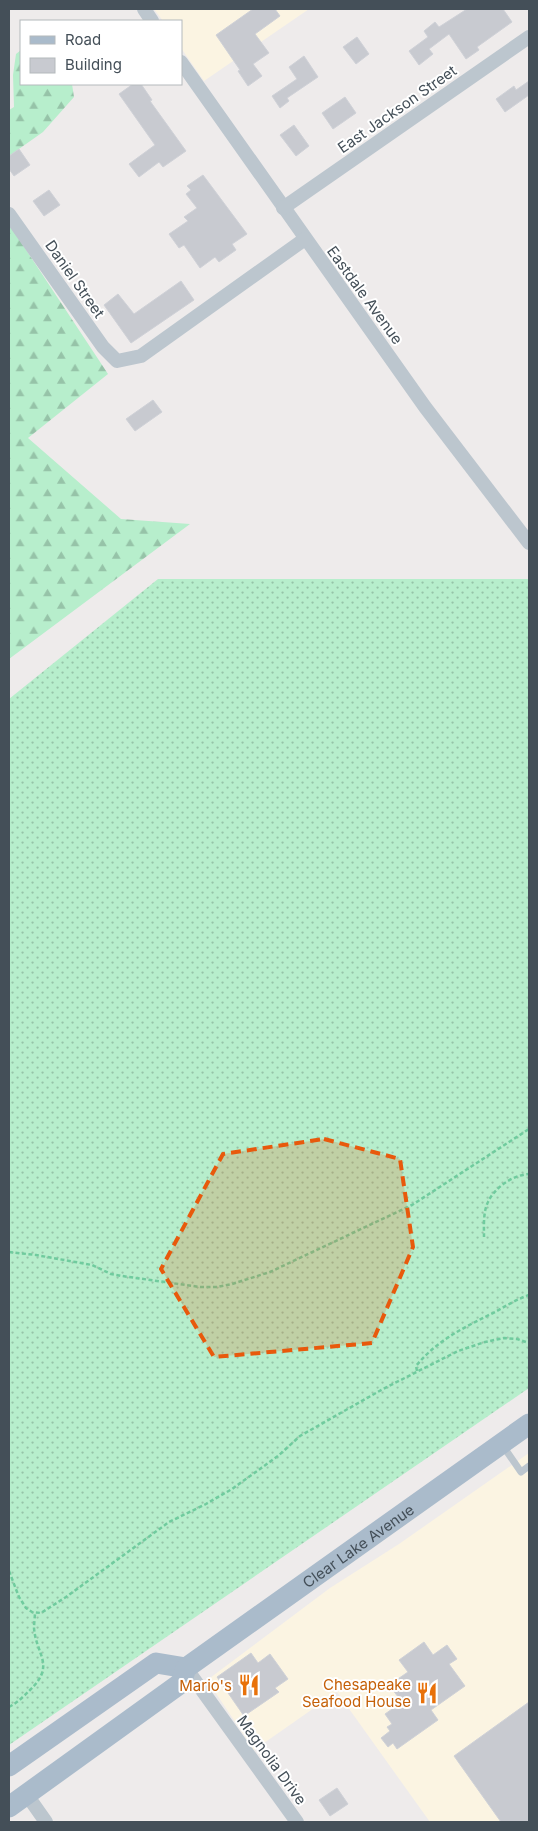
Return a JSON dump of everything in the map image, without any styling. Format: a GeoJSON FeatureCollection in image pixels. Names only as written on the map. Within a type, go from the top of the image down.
{"type":"FeatureCollection","features":[{"type":"Feature","properties":{"kind":"main road","name":"Clear Lake Avenue"},"geometry":{"type":"LineString","coordinates":[[9,1807],[181,1682],[186,1668],[529,1424]]}},
{"type":"Feature","properties":{"kind":"main road"},"geometry":{"type":"LineString","coordinates":[[9,1766],[156,1663],[186,1668]]}},
{"type":"Feature","properties":{"kind":"main road"},"geometry":{"type":"LineString","coordinates":[[9,1750],[84,1698],[103,1700]]}},
{"type":"Feature","properties":{"kind":"street"},"geometry":{"type":"LineString","coordinates":[[144,9],[151,20]]}},
{"type":"Feature","properties":{"kind":"street","name":"East Jackson Street"},"geometry":{"type":"LineString","coordinates":[[283,208],[529,36]]}},
{"type":"Feature","properties":{"kind":"street","name":"Eastdale Avenue"},"geometry":{"type":"LineString","coordinates":[[182,63],[425,407],[529,543]]}},
{"type":"Feature","properties":{"kind":"street","name":"Daniel Street"},"geometry":{"type":"LineString","coordinates":[[9,214],[103,347],[117,361],[141,356],[305,239]]}},
{"type":"Feature","properties":{"kind":"street","name":"Magnolia Drive"},"geometry":{"type":"LineString","coordinates":[[186,1668],[297,1822]]}},
{"type":"Feature","properties":{"kind":"street"},"geometry":{"type":"LineString","coordinates":[[26,1795],[46,1822]]}},
{"type":"Feature","properties":{"kind":"lane"},"geometry":{"type":"LineString","coordinates":[[501,1444],[521,1472],[528,1469]]}},
{"type":"Feature","properties":{"kind":"path"},"geometry":{"type":"LineString","coordinates":[[9,1252],[92,1265],[111,1274],[122,1276],[200,1287],[232,1284],[270,1272],[412,1205],[529,1129]]}},
{"type":"Feature","properties":{"kind":"path"},"geometry":{"type":"LineString","coordinates":[[484,1237],[485,1214],[488,1202],[512,1178],[529,1174]]}},
{"type":"Feature","properties":{"kind":"path"},"geometry":{"type":"LineString","coordinates":[[417,1371],[416,1366],[426,1353],[439,1342],[529,1295]]}},
{"type":"Feature","properties":{"kind":"path"},"geometry":{"type":"LineString","coordinates":[[9,1571],[19,1597],[26,1608],[41,1613],[169,1522],[232,1489],[278,1456],[300,1436],[417,1371],[458,1351],[485,1342],[504,1338],[517,1339],[529,1343]]}},
{"type":"Feature","properties":{"kind":"path"},"geometry":{"type":"LineString","coordinates":[[9,1707],[39,1682],[43,1669],[43,1657],[34,1628],[36,1612]]}},
{"type":"Feature","properties":{"kind":"highlighted area"},"geometry":{"type":"Polygon","coordinates":[[[324,1139],[400,1159],[413,1247],[372,1343],[214,1357],[161,1269],[223,1154],[324,1139]]]}},
{"type":"Feature","properties":{"kind":"shaded area"},"geometry":{"type":"Polygon","coordinates":[[[154,9],[309,9],[204,81],[182,49],[182,20],[162,20],[154,9]]]}},
{"type":"Feature","properties":{"kind":"shaded area"},"geometry":{"type":"Polygon","coordinates":[[[529,1453],[529,1822],[430,1822],[337,1692],[254,1750],[210,1685],[210,1678],[330,1588],[399,1544],[529,1453]]]}},
{"type":"Feature","properties":{"kind":"green space"},"geometry":{"type":"Polygon","coordinates":[[[20,51],[20,85],[72,85],[74,97],[43,132],[9,156],[9,110],[14,107],[13,75],[16,54],[20,51]]]}},
{"type":"Feature","properties":{"kind":"green space"},"geometry":{"type":"Polygon","coordinates":[[[9,224],[108,374],[28,438],[121,519],[190,524],[9,659],[9,224]]]}},
{"type":"Feature","properties":{"kind":"green space"},"geometry":{"type":"Polygon","coordinates":[[[158,579],[529,579],[529,1388],[9,1745],[9,699],[158,579]]]}},
{"type":"Feature","properties":{"kind":"building"},"geometry":{"type":"Polygon","coordinates":[[[253,9],[275,9],[280,16],[255,34],[269,53],[253,64],[262,76],[248,86],[238,71],[240,70],[216,35],[253,9]]]}},
{"type":"Feature","properties":{"kind":"building"},"geometry":{"type":"Polygon","coordinates":[[[467,9],[503,9],[512,22],[477,47],[479,50],[466,59],[449,34],[429,49],[433,54],[419,65],[409,51],[428,37],[424,31],[435,22],[439,27],[467,9]]]}},
{"type":"Feature","properties":{"kind":"building"},"geometry":{"type":"Polygon","coordinates":[[[357,37],[369,54],[356,64],[343,47],[357,37]]]}},
{"type":"Feature","properties":{"kind":"building"},"geometry":{"type":"Polygon","coordinates":[[[304,56],[318,77],[287,98],[289,101],[280,108],[272,96],[297,79],[289,67],[304,56]]]}},
{"type":"Feature","properties":{"kind":"building"},"geometry":{"type":"Polygon","coordinates":[[[529,81],[529,95],[505,112],[496,99],[514,86],[516,90],[529,81]]]}},
{"type":"Feature","properties":{"kind":"building"},"geometry":{"type":"Polygon","coordinates":[[[132,85],[142,85],[152,100],[150,101],[186,151],[163,167],[159,162],[139,177],[129,164],[155,145],[119,94],[132,85]]]}},
{"type":"Feature","properties":{"kind":"building"},"geometry":{"type":"Polygon","coordinates":[[[345,97],[356,113],[333,129],[322,113],[345,97]]]}},
{"type":"Feature","properties":{"kind":"building"},"geometry":{"type":"Polygon","coordinates":[[[294,125],[309,146],[296,156],[280,135],[294,125]]]}},
{"type":"Feature","properties":{"kind":"building"},"geometry":{"type":"Polygon","coordinates":[[[19,149],[30,165],[14,176],[9,169],[9,156],[19,149]]]}},
{"type":"Feature","properties":{"kind":"building"},"geometry":{"type":"Polygon","coordinates":[[[203,175],[247,234],[232,244],[236,250],[219,262],[215,257],[200,268],[184,245],[179,248],[169,234],[188,221],[184,217],[197,208],[186,194],[191,190],[187,186],[203,175]]]}},
{"type":"Feature","properties":{"kind":"building"},"geometry":{"type":"Polygon","coordinates":[[[49,190],[60,205],[44,216],[33,201],[49,190]]]}},
{"type":"Feature","properties":{"kind":"building"},"geometry":{"type":"Polygon","coordinates":[[[181,281],[194,300],[131,343],[104,305],[118,294],[134,314],[181,281]]]}},
{"type":"Feature","properties":{"kind":"building"},"geometry":{"type":"Polygon","coordinates":[[[153,400],[162,412],[135,431],[126,419],[153,400]]]}},
{"type":"Feature","properties":{"kind":"building"},"geometry":{"type":"Polygon","coordinates":[[[424,1642],[433,1655],[447,1645],[457,1659],[449,1664],[465,1686],[431,1710],[438,1720],[397,1749],[393,1743],[388,1747],[381,1738],[390,1731],[387,1727],[392,1724],[385,1714],[402,1702],[389,1685],[408,1672],[399,1660],[424,1642]]]}},
{"type":"Feature","properties":{"kind":"building"},"geometry":{"type":"Polygon","coordinates":[[[251,1653],[258,1663],[270,1654],[288,1679],[275,1688],[279,1692],[244,1716],[217,1677],[251,1653]]]}},
{"type":"Feature","properties":{"kind":"building"},"geometry":{"type":"Polygon","coordinates":[[[529,1702],[529,1822],[501,1822],[454,1756],[529,1702]]]}},
{"type":"Feature","properties":{"kind":"building"},"geometry":{"type":"Polygon","coordinates":[[[337,1788],[348,1804],[330,1816],[319,1800],[337,1788]]]}},
{"type":"Feature","properties":{"kind":"place","name":"Mario's"},"geometry":{"type":"Point","coordinates":[249,1685]}},
{"type":"Feature","properties":{"kind":"place","name":"Chesapeake Seafood House"},"geometry":{"type":"Point","coordinates":[427,1693]}}]}
